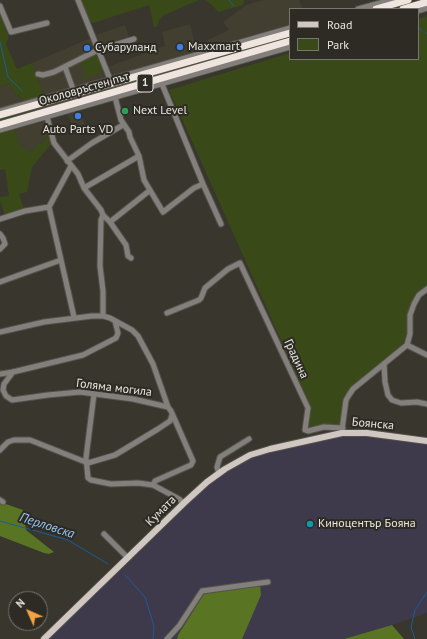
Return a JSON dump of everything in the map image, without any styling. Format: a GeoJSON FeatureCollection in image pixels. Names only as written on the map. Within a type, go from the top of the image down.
{"type":"FeatureCollection","features":[{"type":"Feature","properties":{"kind":"highway"},"geometry":{"type":"LineString","coordinates":[[380,8],[408,0]]}},
{"type":"Feature","properties":{"kind":"highway"},"geometry":{"type":"LineString","coordinates":[[406,8],[427,2]]}},
{"type":"Feature","properties":{"kind":"highway","name":"Околовръстен път"},"geometry":{"type":"LineString","coordinates":[[0,113],[46,102],[289,33]]}},
{"type":"Feature","properties":{"kind":"highway","name":"Околовръстен път"},"geometry":{"type":"LineString","coordinates":[[0,125],[289,41]]}},
{"type":"Feature","properties":{"kind":"highway"},"geometry":{"type":"LineString","coordinates":[[186,58],[216,55]]}},
{"type":"Feature","properties":{"kind":"highway"},"geometry":{"type":"LineString","coordinates":[[144,74],[170,62]]}},
{"type":"Feature","properties":{"kind":"highway"},"geometry":{"type":"LineString","coordinates":[[24,104],[46,102]]}},
{"type":"Feature","properties":{"kind":"highway"},"geometry":{"type":"LineString","coordinates":[[0,113],[11,108]]}},
{"type":"Feature","properties":{"kind":"main road","name":"Боянска"},"geometry":{"type":"LineString","coordinates":[[317,439],[342,430],[427,441]]}},
{"type":"Feature","properties":{"kind":"main road","name":"Кумата"},"geometry":{"type":"LineString","coordinates":[[48,638],[184,503],[218,474],[250,455],[317,439]]}},
{"type":"Feature","properties":{"kind":"street"},"geometry":{"type":"LineString","coordinates":[[78,0],[110,79]]}},
{"type":"Feature","properties":{"kind":"street"},"geometry":{"type":"LineString","coordinates":[[362,8],[391,0]]}},
{"type":"Feature","properties":{"kind":"street"},"geometry":{"type":"LineString","coordinates":[[0,6],[11,32],[47,23]]}},
{"type":"Feature","properties":{"kind":"street"},"geometry":{"type":"LineString","coordinates":[[11,108],[289,28]]}},
{"type":"Feature","properties":{"kind":"street"},"geometry":{"type":"LineString","coordinates":[[38,74],[43,75],[65,67],[98,50],[134,39]]}},
{"type":"Feature","properties":{"kind":"street"},"geometry":{"type":"LineString","coordinates":[[0,130],[289,47]]}},
{"type":"Feature","properties":{"kind":"street"},"geometry":{"type":"LineString","coordinates":[[65,67],[73,89]]}},
{"type":"Feature","properties":{"kind":"street"},"geometry":{"type":"LineString","coordinates":[[162,84],[202,184],[221,224]]}},
{"type":"Feature","properties":{"kind":"street"},"geometry":{"type":"LineString","coordinates":[[115,97],[123,125],[129,132],[139,156],[144,180],[149,191],[163,212],[194,188],[202,184]]}},
{"type":"Feature","properties":{"kind":"street"},"geometry":{"type":"LineString","coordinates":[[47,117],[54,143],[78,174],[84,188],[126,245],[128,256],[131,258]]}},
{"type":"Feature","properties":{"kind":"street"},"geometry":{"type":"LineString","coordinates":[[67,161],[92,143],[123,125]]}},
{"type":"Feature","properties":{"kind":"street"},"geometry":{"type":"LineString","coordinates":[[84,188],[139,156]]}},
{"type":"Feature","properties":{"kind":"street"},"geometry":{"type":"LineString","coordinates":[[71,166],[49,207],[74,317]]}},
{"type":"Feature","properties":{"kind":"street"},"geometry":{"type":"LineString","coordinates":[[110,222],[149,191]]}},
{"type":"Feature","properties":{"kind":"street"},"geometry":{"type":"LineString","coordinates":[[0,218],[25,211],[49,207]]}},
{"type":"Feature","properties":{"kind":"street"},"geometry":{"type":"LineString","coordinates":[[103,215],[101,220],[100,235],[102,245],[100,266],[103,291],[103,316]]}},
{"type":"Feature","properties":{"kind":"street"},"geometry":{"type":"LineString","coordinates":[[0,234],[5,244],[0,249]]}},
{"type":"Feature","properties":{"kind":"street"},"geometry":{"type":"LineString","coordinates":[[0,282],[61,260]]}},
{"type":"Feature","properties":{"kind":"street","name":"Градина"},"geometry":{"type":"LineString","coordinates":[[167,313],[199,300],[205,288],[228,269],[240,263],[308,408],[305,430],[308,431],[324,427],[342,430]]}},
{"type":"Feature","properties":{"kind":"street"},"geometry":{"type":"LineString","coordinates":[[342,430],[346,400],[349,395],[353,389],[407,345],[410,334],[410,315],[414,304],[420,295],[427,289]]}},
{"type":"Feature","properties":{"kind":"street"},"geometry":{"type":"LineString","coordinates":[[0,332],[74,317],[103,316],[110,318],[132,330],[138,336],[153,364],[168,407],[193,461],[191,465],[155,481],[153,485]]}},
{"type":"Feature","properties":{"kind":"street"},"geometry":{"type":"LineString","coordinates":[[0,374],[83,355],[116,338],[118,333],[115,321]]}},
{"type":"Feature","properties":{"kind":"street"},"geometry":{"type":"LineString","coordinates":[[407,345],[427,355]]}},
{"type":"Feature","properties":{"kind":"street"},"geometry":{"type":"LineString","coordinates":[[384,364],[385,382],[388,395],[392,400],[401,403],[417,402],[427,404]]}},
{"type":"Feature","properties":{"kind":"street","name":"Голяма могила"},"geometry":{"type":"LineString","coordinates":[[13,372],[4,384],[3,390],[6,396],[12,400],[80,392],[133,399],[168,407]]}},
{"type":"Feature","properties":{"kind":"street"},"geometry":{"type":"LineString","coordinates":[[94,394],[86,458],[88,463],[88,476],[91,480],[111,484],[138,483],[153,485],[179,498],[184,503]]}},
{"type":"Feature","properties":{"kind":"street"},"geometry":{"type":"LineString","coordinates":[[0,450],[8,442],[14,440],[30,440],[88,463],[115,455],[170,421],[172,415]]}},
{"type":"Feature","properties":{"kind":"street"},"geometry":{"type":"LineString","coordinates":[[218,474],[217,467],[220,457],[249,439]]}},
{"type":"Feature","properties":{"kind":"street"},"geometry":{"type":"LineString","coordinates":[[104,534],[128,558]]}},
{"type":"Feature","properties":{"kind":"street"},"geometry":{"type":"LineString","coordinates":[[167,639],[179,626],[202,591],[268,582]]}},
{"type":"Feature","properties":{"kind":"shaded area"},"geometry":{"type":"Polygon","coordinates":[[[263,0],[299,0],[303,8],[289,8],[289,25],[197,51],[196,48],[208,40],[229,30],[223,22],[246,5],[263,0]]]}},
{"type":"Feature","properties":{"kind":"shaded area","name":"Maxxmart"},"geometry":{"type":"Polygon","coordinates":[[[190,24],[196,48],[188,51],[189,54],[113,76],[110,66],[165,46],[162,32],[190,24]]]}},
{"type":"Feature","properties":{"kind":"shaded area"},"geometry":{"type":"Polygon","coordinates":[[[125,25],[130,40],[101,49],[96,35],[125,25]]]}},
{"type":"Feature","properties":{"kind":"shaded area"},"geometry":{"type":"Polygon","coordinates":[[[93,37],[109,77],[44,96],[32,63],[93,37]]]}},
{"type":"Feature","properties":{"kind":"shaded area"},"geometry":{"type":"Polygon","coordinates":[[[9,83],[12,90],[24,101],[0,108],[0,87],[9,83]]]}},
{"type":"Feature","properties":{"kind":"shaded area"},"geometry":{"type":"Polygon","coordinates":[[[79,109],[86,127],[76,134],[67,113],[79,109]]]}},
{"type":"Feature","properties":{"kind":"shaded area"},"geometry":{"type":"Polygon","coordinates":[[[46,119],[50,133],[42,144],[38,142],[33,152],[21,149],[14,128],[46,119]]]}},
{"type":"Feature","properties":{"kind":"shaded area"},"geometry":{"type":"Polygon","coordinates":[[[342,433],[427,441],[427,613],[344,639],[242,639],[204,594],[178,635],[177,639],[44,639],[207,482],[250,455],[342,433]]]}},
{"type":"Feature","properties":{"kind":"green space"},"geometry":{"type":"Polygon","coordinates":[[[81,0],[199,0],[164,15],[159,20],[157,27],[154,27],[149,5],[93,23],[89,22],[81,0]]]}},
{"type":"Feature","properties":{"kind":"green space"},"geometry":{"type":"Polygon","coordinates":[[[204,0],[244,0],[243,5],[218,12],[211,4],[204,0]]]}},
{"type":"Feature","properties":{"kind":"green space"},"geometry":{"type":"Polygon","coordinates":[[[0,12],[9,37],[6,44],[17,69],[32,63],[44,96],[24,101],[12,90],[9,83],[0,87],[0,12]]]}},
{"type":"Feature","properties":{"kind":"green space"},"geometry":{"type":"Polygon","coordinates":[[[427,16],[427,291],[418,299],[411,318],[410,345],[427,352],[427,355],[405,346],[348,390],[344,396],[340,426],[316,425],[308,428],[306,425],[311,407],[169,90],[289,53],[289,60],[419,60],[419,19],[427,16]]]}},
{"type":"Feature","properties":{"kind":"green space"},"geometry":{"type":"Polygon","coordinates":[[[289,37],[0,121],[0,120],[289,37]]]}},
{"type":"Feature","properties":{"kind":"green space"},"geometry":{"type":"Polygon","coordinates":[[[98,52],[105,70],[82,80],[81,77],[86,75],[80,61],[98,52]]]}},
{"type":"Feature","properties":{"kind":"green space"},"geometry":{"type":"Polygon","coordinates":[[[14,128],[21,148],[33,152],[38,142],[42,144],[50,133],[52,143],[32,167],[27,192],[19,194],[24,209],[5,215],[0,197],[9,196],[5,169],[0,170],[0,132],[14,128]]]}},
{"type":"Feature","properties":{"kind":"green space"},"geometry":{"type":"Polygon","coordinates":[[[0,502],[23,510],[26,530],[54,552],[49,554],[44,553],[0,536],[0,502]]]}},
{"type":"Feature","properties":{"kind":"green space"},"geometry":{"type":"Polygon","coordinates":[[[260,584],[261,595],[242,639],[177,639],[178,635],[204,594],[260,584]]]}},
{"type":"Feature","properties":{"kind":"green space"},"geometry":{"type":"Polygon","coordinates":[[[392,625],[404,639],[344,639],[392,625]]]}},
{"type":"Feature","properties":{"kind":"waterway"},"geometry":{"type":"LineString","coordinates":[[229,0],[234,6]]}},
{"type":"Feature","properties":{"kind":"waterway"},"geometry":{"type":"LineString","coordinates":[[419,28],[422,31]]}},
{"type":"Feature","properties":{"kind":"waterway"},"geometry":{"type":"LineString","coordinates":[[0,42],[8,77],[22,91]]}},
{"type":"Feature","properties":{"kind":"waterway","name":"Перловска"},"geometry":{"type":"LineString","coordinates":[[0,521],[68,540],[108,564]]}},
{"type":"Feature","properties":{"kind":"waterway","name":"Перловска"},"geometry":{"type":"LineString","coordinates":[[125,575],[145,597],[154,626],[153,639]]}},
{"type":"Feature","properties":{"kind":"waterway"},"geometry":{"type":"LineString","coordinates":[[415,639],[411,627],[415,610],[427,592]]}},
{"type":"Feature","properties":{"kind":"place","name":"Maxxmart"},"geometry":{"type":"Point","coordinates":[180,47]}},
{"type":"Feature","properties":{"kind":"place","name":"Субаруланд"},"geometry":{"type":"Point","coordinates":[87,48]}},
{"type":"Feature","properties":{"kind":"place","name":"Next Level"},"geometry":{"type":"Point","coordinates":[125,111]}},
{"type":"Feature","properties":{"kind":"place","name":"Auto Parts VD"},"geometry":{"type":"Point","coordinates":[78,116]}},
{"type":"Feature","properties":{"kind":"place","name":"Киноцентър Бояна"},"geometry":{"type":"Point","coordinates":[310,524]}}]}
